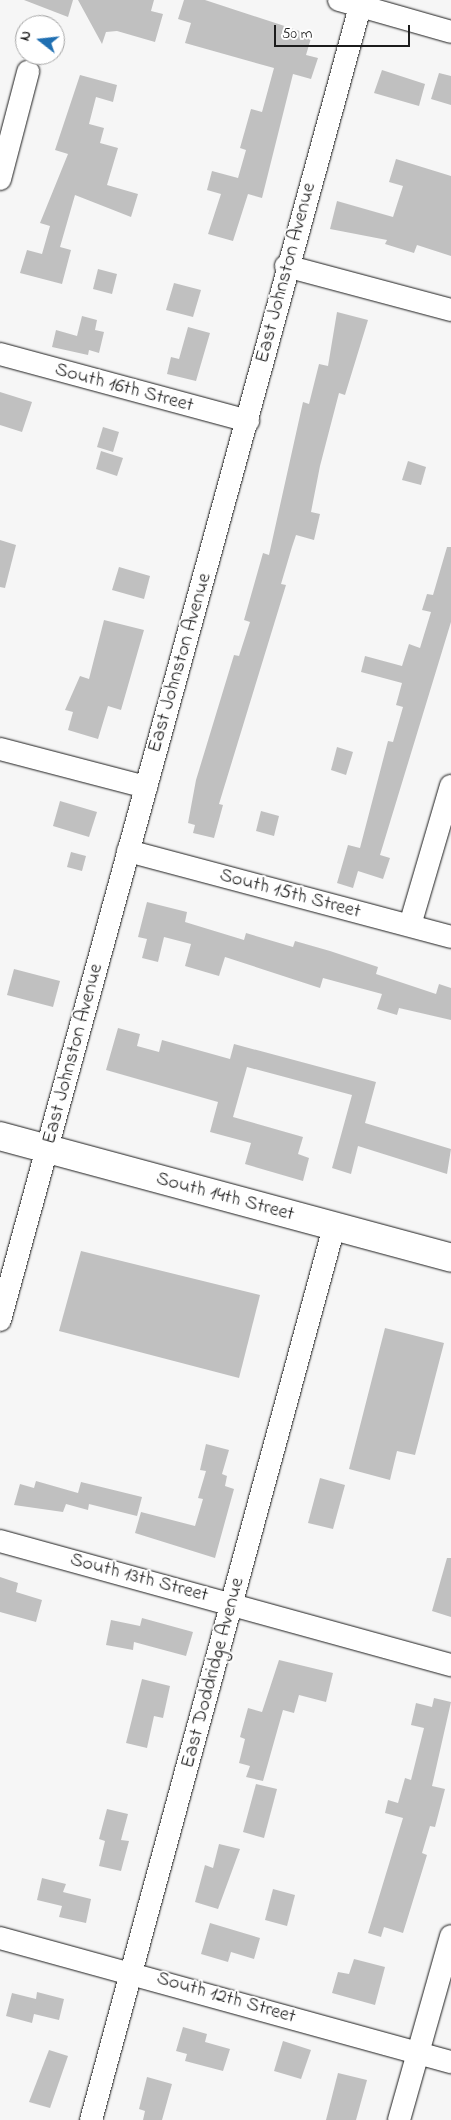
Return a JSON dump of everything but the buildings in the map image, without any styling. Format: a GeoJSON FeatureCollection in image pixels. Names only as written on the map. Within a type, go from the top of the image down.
{"type":"FeatureCollection","features":[{"type":"Feature","properties":{"kind":"main road","name":"South 14th Street"},"geometry":{"type":"LineString","coordinates":[[0,1136],[451,1258]]}},
{"type":"Feature","properties":{"kind":"street"},"geometry":{"type":"LineString","coordinates":[[349,3],[451,32]]}},
{"type":"Feature","properties":{"kind":"street","name":"East Johnston Avenue"},"geometry":{"type":"LineString","coordinates":[[0,1320],[248,421],[349,3]]}},
{"type":"Feature","properties":{"kind":"street"},"geometry":{"type":"LineString","coordinates":[[0,178],[28,72]]}},
{"type":"Feature","properties":{"kind":"street"},"geometry":{"type":"LineString","coordinates":[[286,266],[451,310]]}},
{"type":"Feature","properties":{"kind":"street","name":"South 16th Street"},"geometry":{"type":"LineString","coordinates":[[0,354],[248,421]]}},
{"type":"Feature","properties":{"kind":"street"},"geometry":{"type":"LineString","coordinates":[[0,749],[146,787]]}},
{"type":"Feature","properties":{"kind":"street"},"geometry":{"type":"LineString","coordinates":[[410,925],[451,786]]}},
{"type":"Feature","properties":{"kind":"street","name":"South 15th Street"},"geometry":{"type":"LineString","coordinates":[[128,851],[451,937]]}},
{"type":"Feature","properties":{"kind":"street","name":"East Doddridge Avenue"},"geometry":{"type":"LineString","coordinates":[[91,2120],[334,1226]]}},
{"type":"Feature","properties":{"kind":"street","name":"South 13th Street"},"geometry":{"type":"LineString","coordinates":[[0,1541],[233,1603],[451,1665]]}},
{"type":"Feature","properties":{"kind":"street"},"geometry":{"type":"LineString","coordinates":[[399,2120],[451,1936]]}},
{"type":"Feature","properties":{"kind":"street","name":"South 12th Street"},"geometry":{"type":"LineString","coordinates":[[0,1938],[131,1971],[451,2062]]}}]}
